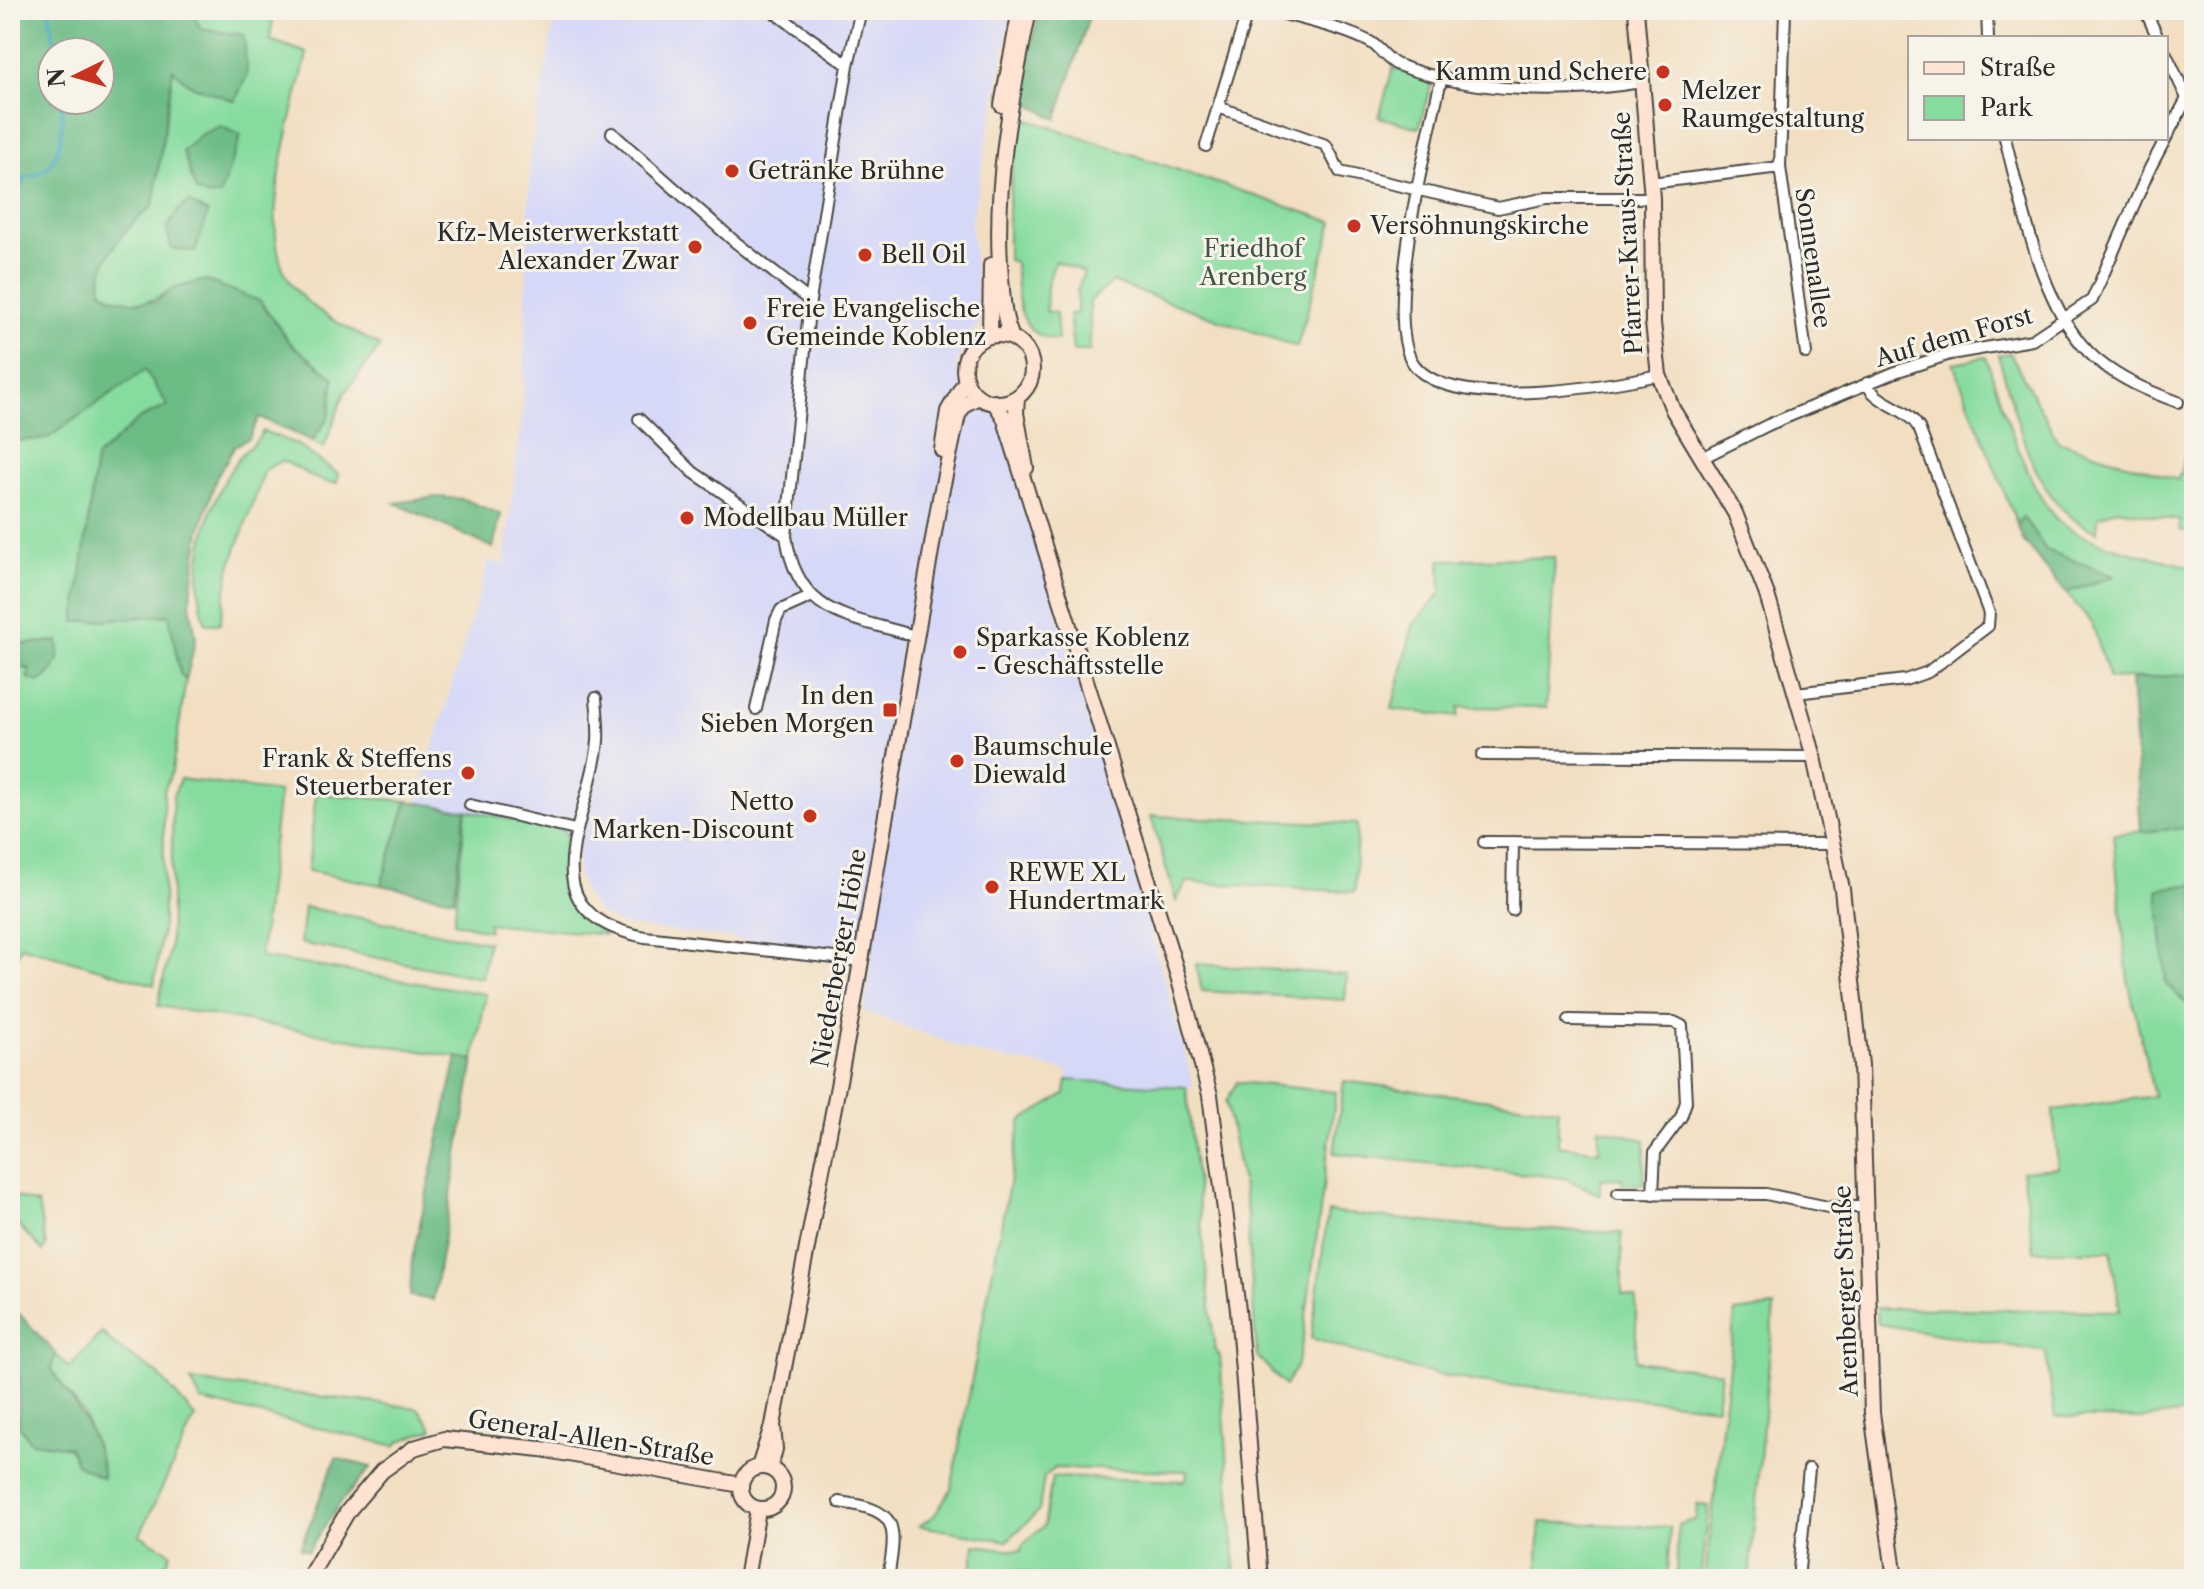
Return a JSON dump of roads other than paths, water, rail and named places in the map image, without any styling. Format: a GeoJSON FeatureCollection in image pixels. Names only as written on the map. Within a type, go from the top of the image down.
{"type":"FeatureCollection","features":[{"type":"Feature","properties":{"kind":"street"},"geometry":{"type":"LineString","coordinates":[[771,10],[848,65]]}},
{"type":"Feature","properties":{"kind":"street"},"geometry":{"type":"LineString","coordinates":[[861,10],[848,65],[810,301],[786,536],[789,556],[810,597],[843,617],[918,637]]}},
{"type":"Feature","properties":{"kind":"street"},"geometry":{"type":"LineString","coordinates":[[990,336],[992,186],[1006,71],[1020,10]]}},
{"type":"Feature","properties":{"kind":"street"},"geometry":{"type":"LineString","coordinates":[[1012,338],[1004,315],[999,201],[1012,96],[1029,10]]}},
{"type":"Feature","properties":{"kind":"street"},"geometry":{"type":"LineString","coordinates":[[1206,146],[1248,10]]}},
{"type":"Feature","properties":{"kind":"street"},"geometry":{"type":"LineString","coordinates":[[1271,10],[1367,41],[1397,65],[1442,76],[1533,92],[1591,90],[1641,82]]}},
{"type":"Feature","properties":{"kind":"street","name":"Pfarrer-Kraus-Straße"},"geometry":{"type":"LineString","coordinates":[[1636,10],[1652,191],[1653,323],[1659,375],[1667,399],[1704,457],[1742,529],[1767,595],[1814,757],[1834,844],[1856,1000]]}},
{"type":"Feature","properties":{"kind":"street","name":"Sonnenallee"},"geometry":{"type":"LineString","coordinates":[[1785,10],[1780,167],[1806,353]]}},
{"type":"Feature","properties":{"kind":"street"},"geometry":{"type":"LineString","coordinates":[[1987,10],[1988,36]]}},
{"type":"Feature","properties":{"kind":"street"},"geometry":{"type":"LineString","coordinates":[[2145,10],[2157,36]]}},
{"type":"Feature","properties":{"kind":"street"},"geometry":{"type":"LineString","coordinates":[[2168,58],[2187,98]]}},
{"type":"Feature","properties":{"kind":"street"},"geometry":{"type":"LineString","coordinates":[[1442,76],[1409,244],[1403,327],[1408,353],[1426,376],[1450,386],[1540,393],[1595,388],[1659,375]]}},
{"type":"Feature","properties":{"kind":"street","name":"Auf dem Forst"},"geometry":{"type":"LineString","coordinates":[[2168,134],[2194,85]]}},
{"type":"Feature","properties":{"kind":"street","name":"Sonnenallee"},"geometry":{"type":"LineString","coordinates":[[1218,107],[1326,145],[1340,172],[1498,208],[1547,198],[1652,191],[1780,167]]}},
{"type":"Feature","properties":{"kind":"street"},"geometry":{"type":"LineString","coordinates":[[612,133],[734,241],[810,301]]}},
{"type":"Feature","properties":{"kind":"street"},"geometry":{"type":"LineString","coordinates":[[2006,140],[2040,261],[2064,321],[2093,357],[2115,374],[2178,402]]}},
{"type":"Feature","properties":{"kind":"street","name":"Auf dem Forst"},"geometry":{"type":"LineString","coordinates":[[1704,457],[1768,425],[1867,383],[1950,354],[2032,340],[2064,321],[2092,300],[2102,285],[2150,168],[2165,140]]}},
{"type":"Feature","properties":{"kind":"street"},"geometry":{"type":"LineString","coordinates":[[1017,397],[994,402],[979,397],[966,380],[965,364],[971,349],[990,336],[1012,338],[1023,346],[1031,363],[1030,380],[1017,397],[1016,413],[1032,508]]}},
{"type":"Feature","properties":{"kind":"street","name":"Niederberger Höhe"},"geometry":{"type":"LineString","coordinates":[[940,498],[945,423],[966,380]]}},
{"type":"Feature","properties":{"kind":"street"},"geometry":{"type":"LineString","coordinates":[[1796,693],[1905,680],[1928,672],[1988,626],[1989,613],[1919,428],[1900,407],[1874,395],[1867,383]]}},
{"type":"Feature","properties":{"kind":"street","name":"Niederberger Höhe"},"geometry":{"type":"LineString","coordinates":[[765,1468],[775,1449],[773,1425],[862,961],[940,498],[958,415],[965,404],[979,397]]}},
{"type":"Feature","properties":{"kind":"street"},"geometry":{"type":"LineString","coordinates":[[994,402],[1004,417],[1178,976],[1210,1095],[1238,1310],[1260,1579]]}},
{"type":"Feature","properties":{"kind":"street"},"geometry":{"type":"LineString","coordinates":[[639,419],[693,472],[786,536]]}},
{"type":"Feature","properties":{"kind":"street"},"geometry":{"type":"LineString","coordinates":[[756,709],[776,620],[781,610],[810,597]]}},
{"type":"Feature","properties":{"kind":"street"},"geometry":{"type":"LineString","coordinates":[[596,698],[598,742],[575,830],[571,882],[585,907],[620,932],[862,961]]}},
{"type":"Feature","properties":{"kind":"street"},"geometry":{"type":"LineString","coordinates":[[1482,755],[1814,757]]}},
{"type":"Feature","properties":{"kind":"street"},"geometry":{"type":"LineString","coordinates":[[470,805],[575,830]]}},
{"type":"Feature","properties":{"kind":"street"},"geometry":{"type":"LineString","coordinates":[[1484,842],[1834,844]]}},
{"type":"Feature","properties":{"kind":"street"},"geometry":{"type":"LineString","coordinates":[[1512,910],[1513,842]]}},
{"type":"Feature","properties":{"kind":"street","name":"Arenberger Straße"},"geometry":{"type":"LineString","coordinates":[[1856,1000],[1872,1413],[1895,1579]]}},
{"type":"Feature","properties":{"kind":"street"},"geometry":{"type":"LineString","coordinates":[[1569,1020],[1674,1022],[1682,1026],[1686,1102],[1681,1117],[1655,1152],[1653,1194]]}},
{"type":"Feature","properties":{"kind":"street"},"geometry":{"type":"LineString","coordinates":[[1618,1193],[1766,1194],[1828,1207],[1865,1207]]}},
{"type":"Feature","properties":{"kind":"street","name":"General-Allen-Straße"},"geometry":{"type":"LineString","coordinates":[[308,1579],[348,1511],[382,1471],[414,1448],[444,1439],[526,1447],[741,1485]]}},
{"type":"Feature","properties":{"kind":"street"},"geometry":{"type":"LineString","coordinates":[[746,1579],[758,1510],[771,1508],[783,1494],[783,1482],[765,1468]]}},
{"type":"Feature","properties":{"kind":"street","name":"General-Allen-Straße"},"geometry":{"type":"LineString","coordinates":[[758,1510],[743,1499],[741,1485],[747,1473],[765,1468]]}},
{"type":"Feature","properties":{"kind":"street"},"geometry":{"type":"LineString","coordinates":[[1798,1579],[1809,1469]]}},
{"type":"Feature","properties":{"kind":"street"},"geometry":{"type":"LineString","coordinates":[[839,1502],[873,1507],[887,1518],[893,1545],[888,1579]]}},
{"type":"Feature","properties":{"kind":"waterway"},"geometry":{"type":"LineString","coordinates":[[49,10],[53,36]]}},
{"type":"Feature","properties":{"kind":"waterway"},"geometry":{"type":"LineString","coordinates":[[10,202],[26,177],[38,174],[54,159],[61,137],[62,116]]}},
{"type":"Feature","properties":{"kind":"place","name":"Kamm und Schere"},"geometry":{"type":"Point","coordinates":[1663,72]}},
{"type":"Feature","properties":{"kind":"place","name":"Melzer Raumgestaltung"},"geometry":{"type":"Point","coordinates":[1665,105]}},
{"type":"Feature","properties":{"kind":"place","name":"Getränke Brühne"},"geometry":{"type":"Point","coordinates":[732,171]}},
{"type":"Feature","properties":{"kind":"place","name":"Versöhnungskirche"},"geometry":{"type":"Point","coordinates":[1354,226]}},
{"type":"Feature","properties":{"kind":"place","name":"Kfz-Meisterwerkstatt Alexander Zwar"},"geometry":{"type":"Point","coordinates":[695,247]}},
{"type":"Feature","properties":{"kind":"place","name":"Bell Oil"},"geometry":{"type":"Point","coordinates":[865,255]}},
{"type":"Feature","properties":{"kind":"place","name":"Freie Evangelische Gemeinde Koblenz"},"geometry":{"type":"Point","coordinates":[750,323]}},
{"type":"Feature","properties":{"kind":"place","name":"Modellbau Müller"},"geometry":{"type":"Point","coordinates":[687,518]}},
{"type":"Feature","properties":{"kind":"place","name":"Sparkasse Koblenz - Geschäftsstelle"},"geometry":{"type":"Point","coordinates":[960,652]}},
{"type":"Feature","properties":{"kind":"place","name":"In den Sieben Morgen"},"geometry":{"type":"Point","coordinates":[890,710]}},
{"type":"Feature","properties":{"kind":"place","name":"Baumschule Diewald"},"geometry":{"type":"Point","coordinates":[957,761]}},
{"type":"Feature","properties":{"kind":"place","name":"Frank & Steffens Steuerberater"},"geometry":{"type":"Point","coordinates":[468,773]}},
{"type":"Feature","properties":{"kind":"place","name":"Netto Marken-Discount"},"geometry":{"type":"Point","coordinates":[810,816]}},
{"type":"Feature","properties":{"kind":"place","name":"REWE XL Hundertmark"},"geometry":{"type":"Point","coordinates":[992,887]}},
{"type":"Feature","properties":{"kind":"park label","name":"Friedhof Arenberg"},"geometry":{"type":"Point","coordinates":[1253,263]}}]}
